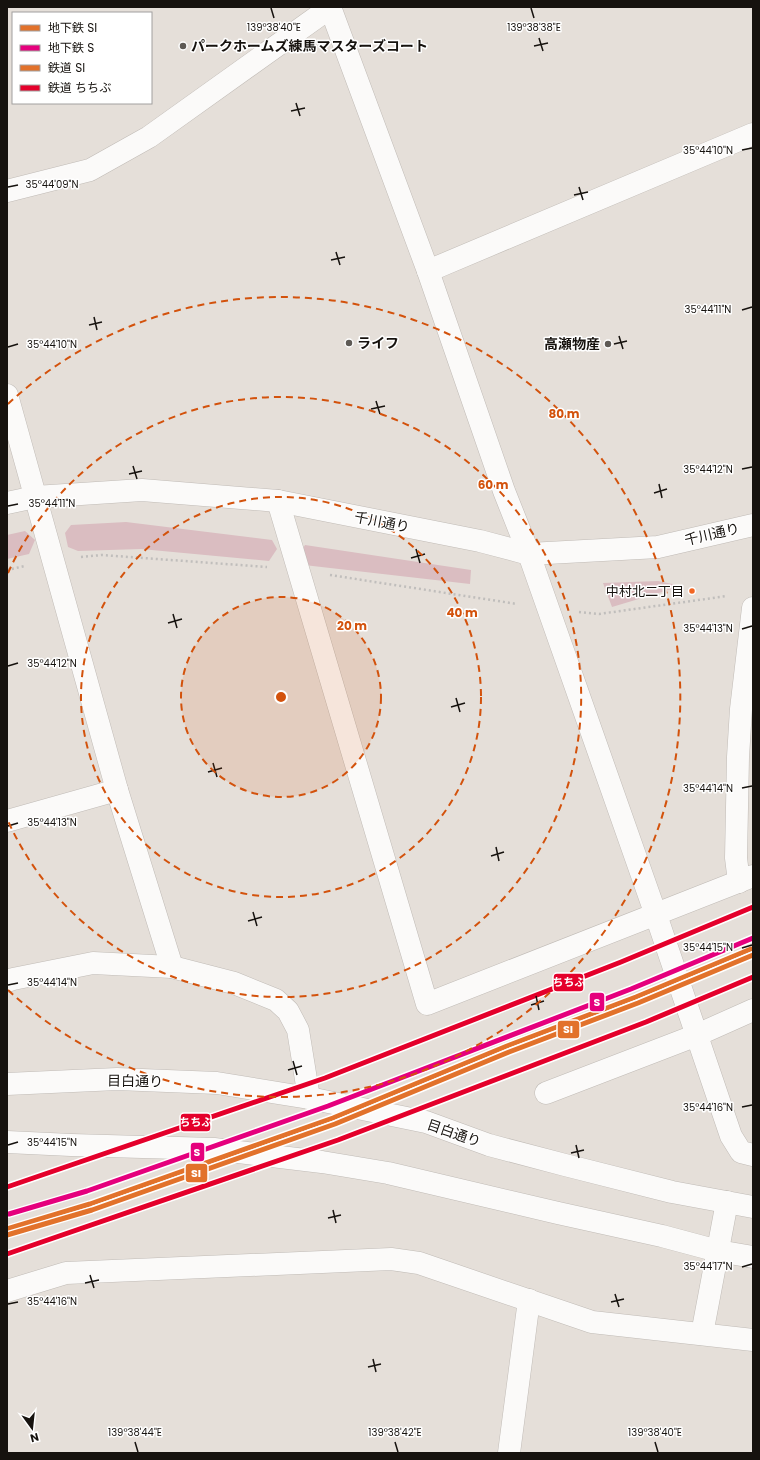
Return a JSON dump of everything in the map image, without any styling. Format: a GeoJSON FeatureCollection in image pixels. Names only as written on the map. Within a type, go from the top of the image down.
{"type":"FeatureCollection","features":[{"type":"Feature","properties":{"kind":"street"},"geometry":{"type":"LineString","coordinates":[[7,191],[90,170],[142,140],[331,7],[428,271],[508,501],[549,609],[656,915],[731,1136],[745,1151]]}},
{"type":"Feature","properties":{"kind":"street"},"geometry":{"type":"LineString","coordinates":[[428,271],[753,134]]}},
{"type":"Feature","properties":{"kind":"street"},"geometry":{"type":"LineString","coordinates":[[7,395],[116,790],[172,967]]}},
{"type":"Feature","properties":{"kind":"street","name":"千川通り"},"geometry":{"type":"LineString","coordinates":[[7,503],[35,497],[142,490],[278,501],[480,541],[529,554],[658,547],[753,526]]}},
{"type":"Feature","properties":{"kind":"street"},"geometry":{"type":"LineString","coordinates":[[278,501],[427,1004],[746,879],[736,858],[738,757],[741,709],[753,608]]}},
{"type":"Feature","properties":{"kind":"street"},"geometry":{"type":"LineString","coordinates":[[7,821],[116,790]]}},
{"type":"Feature","properties":{"kind":"street"},"geometry":{"type":"LineString","coordinates":[[7,981],[13,978],[93,963],[172,967],[234,983],[276,1000],[288,1011],[298,1030],[309,1098]]}},
{"type":"Feature","properties":{"kind":"street"},"geometry":{"type":"LineString","coordinates":[[546,1093],[697,1035],[753,1010]]}},
{"type":"Feature","properties":{"kind":"street","name":"目白通り"},"geometry":{"type":"LineString","coordinates":[[7,1084],[117,1079],[218,1083],[309,1098],[426,1122],[489,1144],[672,1192],[753,1207]]}},
{"type":"Feature","properties":{"kind":"street"},"geometry":{"type":"LineString","coordinates":[[7,1142],[214,1149],[322,1162],[388,1173],[662,1236],[718,1251],[753,1257]]}},
{"type":"Feature","properties":{"kind":"street"},"geometry":{"type":"LineString","coordinates":[[702,1334],[727,1202]]}},
{"type":"Feature","properties":{"kind":"street"},"geometry":{"type":"LineString","coordinates":[[7,1291],[66,1273],[391,1259],[419,1263],[592,1322],[753,1340]]}},
{"type":"Feature","properties":{"kind":"street"},"geometry":{"type":"LineString","coordinates":[[509,1453],[529,1300]]}},
{"type":"Feature","properties":{"kind":"path"},"geometry":{"type":"LineString","coordinates":[[7,570],[52,559],[102,555],[298,570],[549,609],[599,614],[730,595]]}},
{"type":"Feature","properties":{"kind":"shaded area"},"geometry":{"type":"Polygon","coordinates":[[[126,522],[272,540],[277,549],[269,561],[141,549],[78,551],[68,547],[65,533],[71,525],[126,522]]]}},
{"type":"Feature","properties":{"kind":"shaded area"},"geometry":{"type":"Polygon","coordinates":[[[25,531],[35,540],[29,554],[7,559],[7,535],[25,531]]]}},
{"type":"Feature","properties":{"kind":"shaded area"},"geometry":{"type":"Polygon","coordinates":[[[305,545],[471,570],[470,584],[304,565],[301,552],[305,545]]]}},
{"type":"Feature","properties":{"kind":"shaded area"},"geometry":{"type":"Polygon","coordinates":[[[658,581],[682,586],[612,607],[603,583],[658,581]]]}},
{"type":"Feature","properties":{"kind":"metro line","name":"S"},"geometry":{"type":"LineString","coordinates":[[9,1214],[87,1191],[328,1106],[631,989],[753,938]]}},
{"type":"Feature","properties":{"kind":"metro line","name":"SI"},"geometry":{"type":"LineString","coordinates":[[7,1235],[92,1210],[335,1124],[509,1052],[638,1003],[753,955]]}},
{"type":"Feature","properties":{"kind":"rail line","name":"ちちぶ"},"geometry":{"type":"LineString","coordinates":[[7,1187],[325,1078],[621,962],[753,907]]}},
{"type":"Feature","properties":{"kind":"rail line","name":"SI"},"geometry":{"type":"LineString","coordinates":[[7,1229],[90,1204],[333,1118],[507,1046],[636,997],[751,949]]}},
{"type":"Feature","properties":{"kind":"rail line","name":"ちちぶ"},"geometry":{"type":"LineString","coordinates":[[7,1254],[338,1140],[646,1022],[753,977]]}},
{"type":"Feature","properties":{"kind":"place","name":"パークホームズ練馬マスターズコート"},"geometry":{"type":"Point","coordinates":[183,46]}},
{"type":"Feature","properties":{"kind":"place","name":"ライフ"},"geometry":{"type":"Point","coordinates":[349,343]}},
{"type":"Feature","properties":{"kind":"place","name":"高瀬物産"},"geometry":{"type":"Point","coordinates":[608,344]}},
{"type":"Feature","properties":{"kind":"place","name":"中村北二丁目"},"geometry":{"type":"Point","coordinates":[692,591]}}]}
